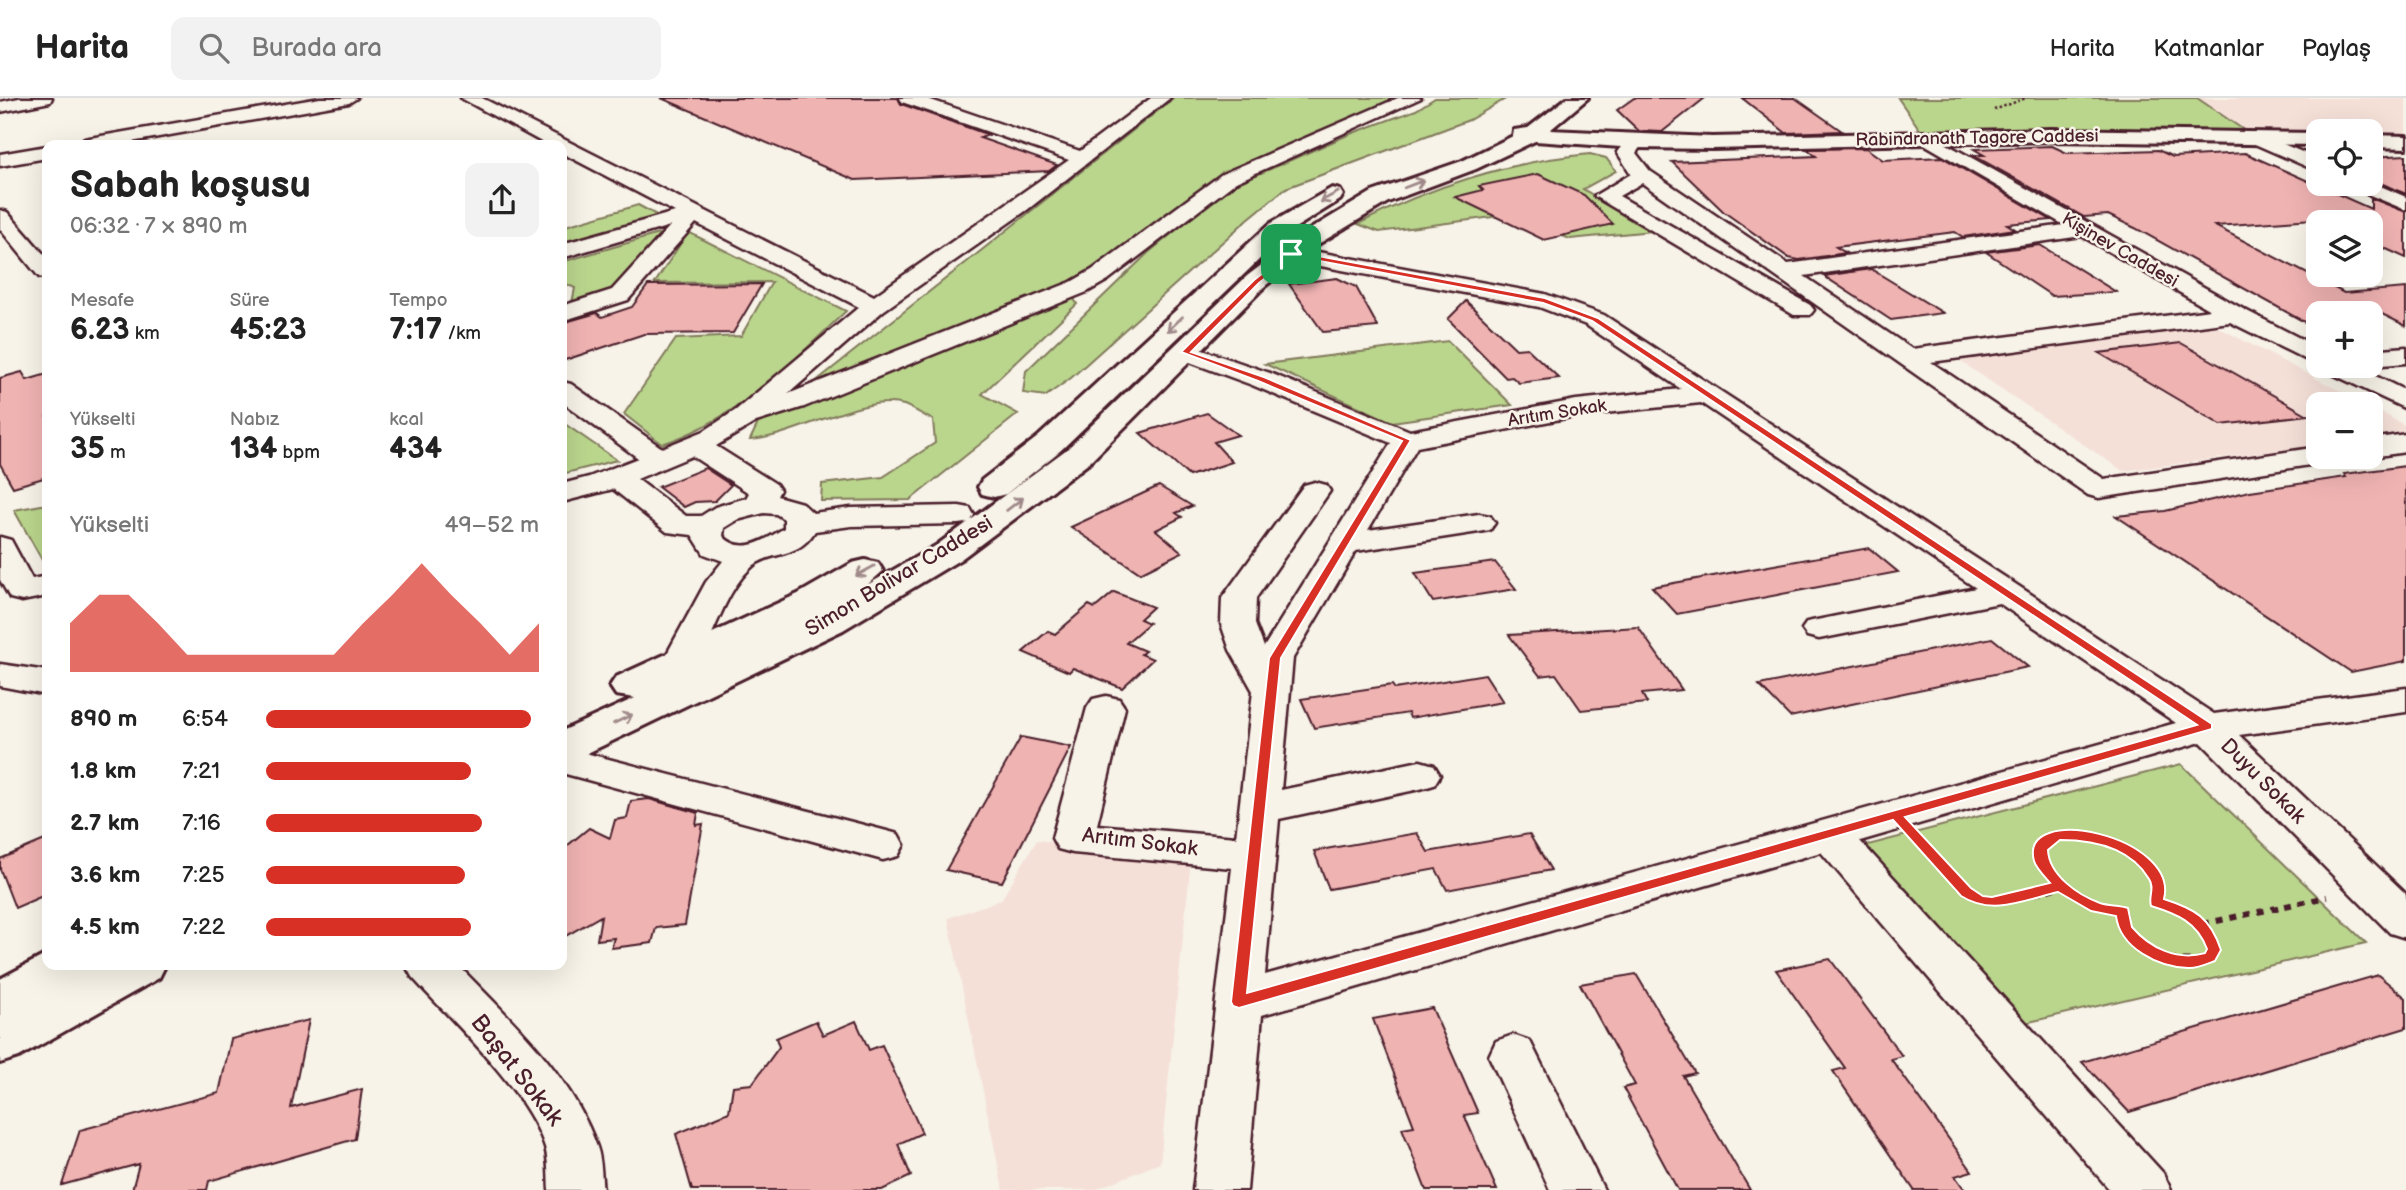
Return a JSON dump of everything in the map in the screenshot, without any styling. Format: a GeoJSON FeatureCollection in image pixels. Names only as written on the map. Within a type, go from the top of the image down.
{"type":"FeatureCollection","features":[{"type":"Feature","properties":{"kind":"main road","name":"Simon Bolivar Caddesi"},"geometry":{"type":"LineString","coordinates":[[1492,129],[1543,106],[1579,98]]}},
{"type":"Feature","properties":{"kind":"main road","name":"Simon Bolivar Caddesi"},"geometry":{"type":"LineString","coordinates":[[567,746],[830,622],[949,552],[1078,456],[1256,281],[1291,254],[1363,205],[1469,165],[1534,134],[1543,106]]}},
{"type":"Feature","properties":{"kind":"main road"},"geometry":{"type":"LineString","coordinates":[[1543,106],[1634,142]]}},
{"type":"Feature","properties":{"kind":"main road","name":"Rabindranath Tagore Caddesi"},"geometry":{"type":"LineString","coordinates":[[1492,129],[1634,142],[1925,137],[2306,139]]}},
{"type":"Feature","properties":{"kind":"main road"},"geometry":{"type":"LineString","coordinates":[[2383,141],[2406,142]]}},
{"type":"Feature","properties":{"kind":"main road","name":"Rabindranath Tagore Caddesi"},"geometry":{"type":"LineString","coordinates":[[1469,165],[1634,142]]}},
{"type":"Feature","properties":{"kind":"main road","name":"Simon Bolivar Caddesi"},"geometry":{"type":"LineString","coordinates":[[567,717],[811,602],[959,514],[1049,443],[1279,228],[1356,184]]}},
{"type":"Feature","properties":{"kind":"main road"},"geometry":{"type":"LineString","coordinates":[[0,1003],[63,970]]}},
{"type":"Feature","properties":{"kind":"main road"},"geometry":{"type":"LineString","coordinates":[[0,1041],[130,970]]}},
{"type":"Feature","properties":{"kind":"street"},"geometry":{"type":"LineString","coordinates":[[0,100],[11,98]]}},
{"type":"Feature","properties":{"kind":"street"},"geometry":{"type":"LineString","coordinates":[[0,107],[44,98]]}},
{"type":"Feature","properties":{"kind":"street"},"geometry":{"type":"LineString","coordinates":[[112,140],[349,98]]}},
{"type":"Feature","properties":{"kind":"street"},"geometry":{"type":"LineString","coordinates":[[469,98],[551,140]]}},
{"type":"Feature","properties":{"kind":"street"},"geometry":{"type":"LineString","coordinates":[[908,98],[1082,158]]}},
{"type":"Feature","properties":{"kind":"street"},"geometry":{"type":"LineString","coordinates":[[567,492],[616,477],[694,445],[746,416],[875,306],[1020,206],[1162,98]]}},
{"type":"Feature","properties":{"kind":"street"},"geometry":{"type":"LineString","coordinates":[[746,416],[794,401],[1079,287],[1100,275],[1229,178],[1413,98]]}},
{"type":"Feature","properties":{"kind":"street","name":"Kişinev Caddesi"},"geometry":{"type":"LineString","coordinates":[[1925,137],[2234,314],[2306,351]]}},
{"type":"Feature","properties":{"kind":"street"},"geometry":{"type":"LineString","coordinates":[[2254,137],[2306,160]]}},
{"type":"Feature","properties":{"kind":"street"},"geometry":{"type":"LineString","coordinates":[[2285,138],[2306,147]]}},
{"type":"Feature","properties":{"kind":"street"},"geometry":{"type":"LineString","coordinates":[[1634,142],[1626,152],[1630,162],[1643,175],[2099,489],[2306,458]]}},
{"type":"Feature","properties":{"kind":"street"},"geometry":{"type":"LineString","coordinates":[[567,148],[875,306]]}},
{"type":"Feature","properties":{"kind":"street"},"geometry":{"type":"LineString","coordinates":[[0,160],[42,153]]}},
{"type":"Feature","properties":{"kind":"street"},"geometry":{"type":"LineString","coordinates":[[1643,175],[1604,196],[1802,310],[1908,357],[2234,314]]}},
{"type":"Feature","properties":{"kind":"street"},"geometry":{"type":"LineString","coordinates":[[2383,180],[2406,190]]}},
{"type":"Feature","properties":{"kind":"street"},"geometry":{"type":"LineString","coordinates":[[2383,194],[2406,204]]}},
{"type":"Feature","properties":{"kind":"street"},"geometry":{"type":"LineString","coordinates":[[567,250],[694,213]]}},
{"type":"Feature","properties":{"kind":"street"},"geometry":{"type":"LineString","coordinates":[[567,312],[620,296],[694,213]]}},
{"type":"Feature","properties":{"kind":"street"},"geometry":{"type":"LineString","coordinates":[[0,216],[42,266]]}},
{"type":"Feature","properties":{"kind":"street"},"geometry":{"type":"LineString","coordinates":[[1783,272],[2083,229]]}},
{"type":"Feature","properties":{"kind":"street","name":"Duyu Sokak"},"geometry":{"type":"LineString","coordinates":[[1291,254],[1545,301],[1595,320],[2208,727],[2406,921]]}},
{"type":"Feature","properties":{"kind":"street"},"geometry":{"type":"LineString","coordinates":[[1185,352],[1261,379],[1407,440],[1275,658],[1220,1190]]}},
{"type":"Feature","properties":{"kind":"street"},"geometry":{"type":"LineString","coordinates":[[2383,357],[2406,355]]}},
{"type":"Feature","properties":{"kind":"street"},"geometry":{"type":"LineString","coordinates":[[2359,378],[2406,401]]}},
{"type":"Feature","properties":{"kind":"street"},"geometry":{"type":"LineString","coordinates":[[567,394],[658,459]]}},
{"type":"Feature","properties":{"kind":"street","name":"Arıtım Sokak"},"geometry":{"type":"LineString","coordinates":[[1407,440],[1576,408],[1709,394]]}},
{"type":"Feature","properties":{"kind":"street"},"geometry":{"type":"LineString","coordinates":[[2383,447],[2406,443]]}},
{"type":"Feature","properties":{"kind":"street"},"geometry":{"type":"LineString","coordinates":[[694,445],[765,490],[758,504]]}},
{"type":"Feature","properties":{"kind":"street"},"geometry":{"type":"LineString","coordinates":[[616,477],[678,525],[709,526]]}},
{"type":"Feature","properties":{"kind":"street"},"geometry":{"type":"LineString","coordinates":[[1270,689],[1248,650],[1238,624],[1239,598],[1315,491]]}},
{"type":"Feature","properties":{"kind":"street"},"geometry":{"type":"LineString","coordinates":[[758,504],[785,506],[795,510],[802,524],[799,532],[779,547],[746,555],[717,550],[708,544],[706,535],[709,526],[730,511],[758,504]]}},
{"type":"Feature","properties":{"kind":"street"},"geometry":{"type":"LineString","coordinates":[[802,524],[851,517],[959,514]]}},
{"type":"Feature","properties":{"kind":"street"},"geometry":{"type":"LineString","coordinates":[[1345,542],[1479,523]]}},
{"type":"Feature","properties":{"kind":"street"},"geometry":{"type":"LineString","coordinates":[[0,547],[22,591],[42,587]]}},
{"type":"Feature","properties":{"kind":"street"},"geometry":{"type":"LineString","coordinates":[[681,661],[722,582],[746,555]]}},
{"type":"Feature","properties":{"kind":"street"},"geometry":{"type":"LineString","coordinates":[[1819,629],[2007,593]]}},
{"type":"Feature","properties":{"kind":"street"},"geometry":{"type":"LineString","coordinates":[[0,675],[42,682]]}},
{"type":"Feature","properties":{"kind":"street"},"geometry":{"type":"LineString","coordinates":[[1239,1002],[2208,727],[2406,701]]}},
{"type":"Feature","properties":{"kind":"street","name":"Arıtım Sokak"},"geometry":{"type":"LineString","coordinates":[[1106,708],[1073,838],[1253,854]]}},
{"type":"Feature","properties":{"kind":"street"},"geometry":{"type":"LineString","coordinates":[[567,761],[883,845]]}},
{"type":"Feature","properties":{"kind":"street"},"geometry":{"type":"LineString","coordinates":[[1258,809],[1420,775]]}},
{"type":"Feature","properties":{"kind":"street"},"geometry":{"type":"LineString","coordinates":[[1829,834],[2144,1190]]}},
{"type":"Feature","properties":{"kind":"street","name":"Başat Sokak"},"geometry":{"type":"LineString","coordinates":[[433,970],[515,1060],[558,1116],[572,1149],[576,1190]]}},
{"type":"Feature","properties":{"kind":"street"},"geometry":{"type":"LineString","coordinates":[[1513,1056],[1577,1190]]}},
{"type":"Feature","properties":{"kind":"path"},"geometry":{"type":"LineString","coordinates":[[1896,815],[1966,892],[1980,901],[1992,902],[2060,886]]}},
{"type":"Feature","properties":{"kind":"path"},"geometry":{"type":"LineString","coordinates":[[2058,835],[2091,835],[2128,851],[2144,863],[2155,876],[2160,888],[2156,902],[2185,912],[2202,925],[2213,941],[2214,950],[2210,957],[2202,962],[2176,962],[2161,957],[2135,940],[2125,929],[2123,912],[2096,907],[2060,886],[2044,867],[2041,849],[2047,840],[2058,835]]}},
{"type":"Feature","properties":{"kind":"path"},"geometry":{"type":"LineString","coordinates":[[2202,925],[2371,887]]}},
{"type":"Feature","properties":{"kind":"shaded area"},"geometry":{"type":"Polygon","coordinates":[[[2197,98],[2406,98],[2406,142],[2383,141],[2383,119],[2306,119],[2306,139],[2254,137],[2197,98]]]}},
{"type":"Feature","properties":{"kind":"shaded area"},"geometry":{"type":"Polygon","coordinates":[[[2214,325],[2306,373],[2306,378],[2315,378],[2342,392],[2306,392],[2306,447],[2123,471],[1951,355],[2214,325]]]}},
{"type":"Feature","properties":{"kind":"shaded area"},"geometry":{"type":"Polygon","coordinates":[[[2383,414],[2406,426],[2406,433],[2383,436],[2383,414]]]}},
{"type":"Feature","properties":{"kind":"shaded area"},"geometry":{"type":"Polygon","coordinates":[[[1037,840],[1191,860],[1160,1163],[1094,1190],[1003,1190],[948,918],[1001,900],[1037,840]]]}},
{"type":"Feature","properties":{"kind":"green space"},"geometry":{"type":"Polygon","coordinates":[[[1174,98],[1395,98],[1226,174],[1152,225],[1079,287],[810,386],[1174,98]]]}},
{"type":"Feature","properties":{"kind":"green space"},"geometry":{"type":"Polygon","coordinates":[[[1435,98],[1507,98],[1469,120],[1286,188],[1071,378],[1046,396],[1023,393],[1026,371],[1148,253],[1229,187],[1350,134],[1416,110],[1435,98]]]}},
{"type":"Feature","properties":{"kind":"green space"},"geometry":{"type":"Polygon","coordinates":[[[1898,98],[2197,98],[2254,137],[1925,137],[1898,98]]]}},
{"type":"Feature","properties":{"kind":"green space"},"geometry":{"type":"Polygon","coordinates":[[[1590,154],[1606,158],[1616,171],[1583,189],[1652,231],[1570,239],[1508,215],[1379,232],[1358,224],[1413,198],[1500,169],[1590,154]]]}},
{"type":"Feature","properties":{"kind":"green space"},"geometry":{"type":"Polygon","coordinates":[[[638,205],[662,218],[567,245],[567,226],[638,205]]]}},
{"type":"Feature","properties":{"kind":"green space"},"geometry":{"type":"Polygon","coordinates":[[[688,232],[846,311],[783,370],[738,405],[715,421],[662,444],[624,414],[676,339],[741,336],[772,282],[655,283],[688,232]]]}},
{"type":"Feature","properties":{"kind":"green space"},"geometry":{"type":"Polygon","coordinates":[[[662,233],[611,293],[572,303],[575,288],[567,284],[567,261],[662,233]]]}},
{"type":"Feature","properties":{"kind":"green space"},"geometry":{"type":"Polygon","coordinates":[[[1073,297],[1077,304],[982,394],[1018,414],[910,500],[821,501],[822,484],[883,477],[935,443],[933,420],[904,405],[869,405],[787,432],[750,440],[759,421],[1073,297]]]}},
{"type":"Feature","properties":{"kind":"green space"},"geometry":{"type":"Polygon","coordinates":[[[1448,341],[1512,405],[1392,422],[1265,364],[1448,341]]]}},
{"type":"Feature","properties":{"kind":"green space"},"geometry":{"type":"Polygon","coordinates":[[[567,425],[617,460],[567,473],[567,425]]]}},
{"type":"Feature","properties":{"kind":"green space"},"geometry":{"type":"Polygon","coordinates":[[[42,505],[42,560],[14,510],[42,505]]]}},
{"type":"Feature","properties":{"kind":"green space"},"geometry":{"type":"Polygon","coordinates":[[[2181,764],[2366,943],[2021,1024],[1864,846],[2181,764]]]}},
{"type":"Feature","properties":{"kind":"building"},"geometry":{"type":"Polygon","coordinates":[[[661,98],[898,98],[901,104],[989,135],[980,138],[1057,165],[1049,171],[855,180],[661,98]]]}},
{"type":"Feature","properties":{"kind":"building"},"geometry":{"type":"Polygon","coordinates":[[[1634,98],[1705,98],[1662,132],[1639,131],[1617,110],[1634,98]]]}},
{"type":"Feature","properties":{"kind":"building"},"geometry":{"type":"Polygon","coordinates":[[[1742,98],[1795,98],[1842,131],[1786,133],[1742,98]]]}},
{"type":"Feature","properties":{"kind":"building"},"geometry":{"type":"Polygon","coordinates":[[[2052,146],[2067,153],[2158,150],[2173,157],[2245,153],[2306,180],[2306,196],[2342,196],[2371,209],[2371,198],[2406,212],[2406,258],[2383,247],[2383,210],[2306,210],[2306,220],[2215,226],[2306,273],[2306,287],[2332,287],[2344,293],[2406,288],[2406,326],[2383,314],[2383,301],[2306,301],[2306,323],[2108,215],[2084,217],[1973,155],[1984,155],[1974,149],[2052,146]]]}},
{"type":"Feature","properties":{"kind":"building"},"geometry":{"type":"Polygon","coordinates":[[[1866,148],[1883,160],[1942,157],[2051,220],[2007,224],[2015,229],[1963,237],[1955,232],[1836,247],[1846,253],[1799,260],[1789,258],[1724,212],[1672,162],[1816,156],[1807,149],[1866,148]]]}},
{"type":"Feature","properties":{"kind":"building"},"geometry":{"type":"Polygon","coordinates":[[[2406,155],[2406,194],[2383,184],[2383,156],[2406,155]]]}},
{"type":"Feature","properties":{"kind":"building"},"geometry":{"type":"Polygon","coordinates":[[[1538,174],[1584,195],[1613,224],[1544,240],[1455,197],[1483,190],[1479,186],[1538,174]]]}},
{"type":"Feature","properties":{"kind":"building"},"geometry":{"type":"Polygon","coordinates":[[[2040,245],[2116,292],[2052,296],[1986,252],[2040,245]]]}},
{"type":"Feature","properties":{"kind":"building"},"geometry":{"type":"Polygon","coordinates":[[[1871,269],[1943,313],[1891,320],[1824,276],[1871,269]]]}},
{"type":"Feature","properties":{"kind":"building"},"geometry":{"type":"Polygon","coordinates":[[[1337,278],[1356,287],[1378,327],[1323,332],[1289,284],[1337,278]]]}},
{"type":"Feature","properties":{"kind":"building"},"geometry":{"type":"Polygon","coordinates":[[[762,284],[733,333],[644,334],[567,359],[567,322],[597,313],[602,317],[632,307],[648,285],[762,284]]]}},
{"type":"Feature","properties":{"kind":"building"},"geometry":{"type":"Polygon","coordinates":[[[1466,301],[1516,349],[1527,348],[1559,378],[1519,383],[1512,377],[1506,378],[1448,319],[1466,301]]]}},
{"type":"Feature","properties":{"kind":"building"},"geometry":{"type":"Polygon","coordinates":[[[2181,343],[2306,415],[2221,425],[2099,353],[2181,343]]]}},
{"type":"Feature","properties":{"kind":"building"},"geometry":{"type":"Polygon","coordinates":[[[22,372],[27,380],[42,376],[42,478],[13,487],[0,464],[0,378],[22,372]]]}},
{"type":"Feature","properties":{"kind":"building"},"geometry":{"type":"Polygon","coordinates":[[[1207,413],[1238,435],[1214,442],[1232,462],[1189,476],[1140,433],[1207,413]]]}},
{"type":"Feature","properties":{"kind":"building"},"geometry":{"type":"Polygon","coordinates":[[[2406,466],[2406,661],[2351,672],[2116,516],[2165,511],[2250,491],[2406,466]]]}},
{"type":"Feature","properties":{"kind":"building"},"geometry":{"type":"Polygon","coordinates":[[[705,468],[731,485],[715,501],[695,502],[684,507],[658,487],[705,468]]]}},
{"type":"Feature","properties":{"kind":"building"},"geometry":{"type":"Polygon","coordinates":[[[1159,486],[1192,506],[1176,513],[1182,517],[1156,530],[1182,552],[1140,573],[1071,527],[1159,486]]]}},
{"type":"Feature","properties":{"kind":"building"},"geometry":{"type":"Polygon","coordinates":[[[1869,548],[1898,572],[1677,614],[1652,587],[1869,548]]]}},
{"type":"Feature","properties":{"kind":"building"},"geometry":{"type":"Polygon","coordinates":[[[1495,562],[1516,589],[1433,602],[1415,573],[1495,562]]]}},
{"type":"Feature","properties":{"kind":"building"},"geometry":{"type":"Polygon","coordinates":[[[1114,592],[1153,607],[1140,619],[1149,623],[1126,643],[1145,651],[1141,654],[1153,659],[1122,688],[1073,668],[1069,672],[1023,652],[1048,631],[1055,634],[1089,605],[1095,608],[1114,592]]]}},
{"type":"Feature","properties":{"kind":"building"},"geometry":{"type":"Polygon","coordinates":[[[1638,627],[1682,690],[1642,694],[1647,703],[1581,710],[1556,674],[1540,676],[1509,635],[1638,627]]]}},
{"type":"Feature","properties":{"kind":"building"},"geometry":{"type":"Polygon","coordinates":[[[1992,638],[2028,667],[1790,717],[1759,685],[1992,638]]]}},
{"type":"Feature","properties":{"kind":"building"},"geometry":{"type":"Polygon","coordinates":[[[1485,674],[1503,702],[1410,718],[1408,713],[1314,728],[1301,699],[1392,685],[1395,689],[1485,674]]]}},
{"type":"Feature","properties":{"kind":"building"},"geometry":{"type":"Polygon","coordinates":[[[1021,737],[1071,747],[1002,882],[946,870],[1021,737]]]}},
{"type":"Feature","properties":{"kind":"building"},"geometry":{"type":"Polygon","coordinates":[[[649,799],[698,813],[696,825],[703,824],[685,925],[656,928],[652,943],[611,948],[614,938],[597,940],[601,916],[567,935],[567,846],[589,828],[610,838],[615,820],[627,818],[631,801],[649,799]]]}},
{"type":"Feature","properties":{"kind":"building"},"geometry":{"type":"Polygon","coordinates":[[[1417,833],[1428,852],[1529,834],[1551,870],[1447,890],[1436,869],[1329,889],[1314,851],[1417,833]]]}},
{"type":"Feature","properties":{"kind":"building"},"geometry":{"type":"Polygon","coordinates":[[[42,841],[42,896],[15,908],[0,869],[0,859],[42,841]]]}},
{"type":"Feature","properties":{"kind":"building"},"geometry":{"type":"Polygon","coordinates":[[[1830,959],[1902,1056],[1891,1059],[1972,1171],[1955,1176],[1965,1190],[1914,1190],[1833,1071],[1845,1068],[1776,970],[1830,959]]]}},
{"type":"Feature","properties":{"kind":"building"},"geometry":{"type":"Polygon","coordinates":[[[1636,974],[1695,1073],[1683,1076],[1750,1190],[1678,1190],[1623,1088],[1635,1085],[1580,984],[1636,974]]]}},
{"type":"Feature","properties":{"kind":"building"},"geometry":{"type":"Polygon","coordinates":[[[2378,975],[2406,998],[2406,1028],[2129,1112],[2082,1062],[2378,975]]]}},
{"type":"Feature","properties":{"kind":"building"},"geometry":{"type":"Polygon","coordinates":[[[1432,1008],[1478,1113],[1464,1115],[1497,1190],[1426,1190],[1402,1128],[1414,1126],[1373,1019],[1432,1008]]]}},
{"type":"Feature","properties":{"kind":"building"},"geometry":{"type":"Polygon","coordinates":[[[309,1020],[291,1108],[362,1089],[355,1139],[209,1181],[207,1190],[132,1190],[139,1164],[62,1185],[80,1130],[219,1093],[231,1039],[309,1020]]]}},
{"type":"Feature","properties":{"kind":"building"},"geometry":{"type":"Polygon","coordinates":[[[816,1021],[823,1035],[856,1021],[869,1050],[882,1045],[922,1133],[898,1144],[911,1176],[882,1190],[692,1190],[676,1134],[729,1112],[733,1086],[752,1084],[779,1047],[776,1038],[816,1021]]]}},
{"type":"Feature","properties":{"kind":"route"},"geometry":{"type":"LineString","coordinates":[[1291,254],[1256,281],[1185,352],[1261,379],[1407,440],[1275,658],[1239,1002],[1896,815],[1966,892],[1980,901],[1992,902],[2060,886],[2048,874],[2041,861],[2041,849],[2047,840],[2058,835],[2091,835],[2111,842],[2144,863],[2155,876],[2160,888],[2156,902],[2169,904],[2185,912],[2208,931],[2214,950],[2210,957],[2202,962],[2190,963],[2161,957],[2146,949],[2125,929],[2121,919],[2123,912],[2096,907],[2076,898],[2060,886],[1992,902],[1980,901],[1966,892],[1896,815],[2208,727],[1595,320],[1545,301],[1291,254]]}}]}
